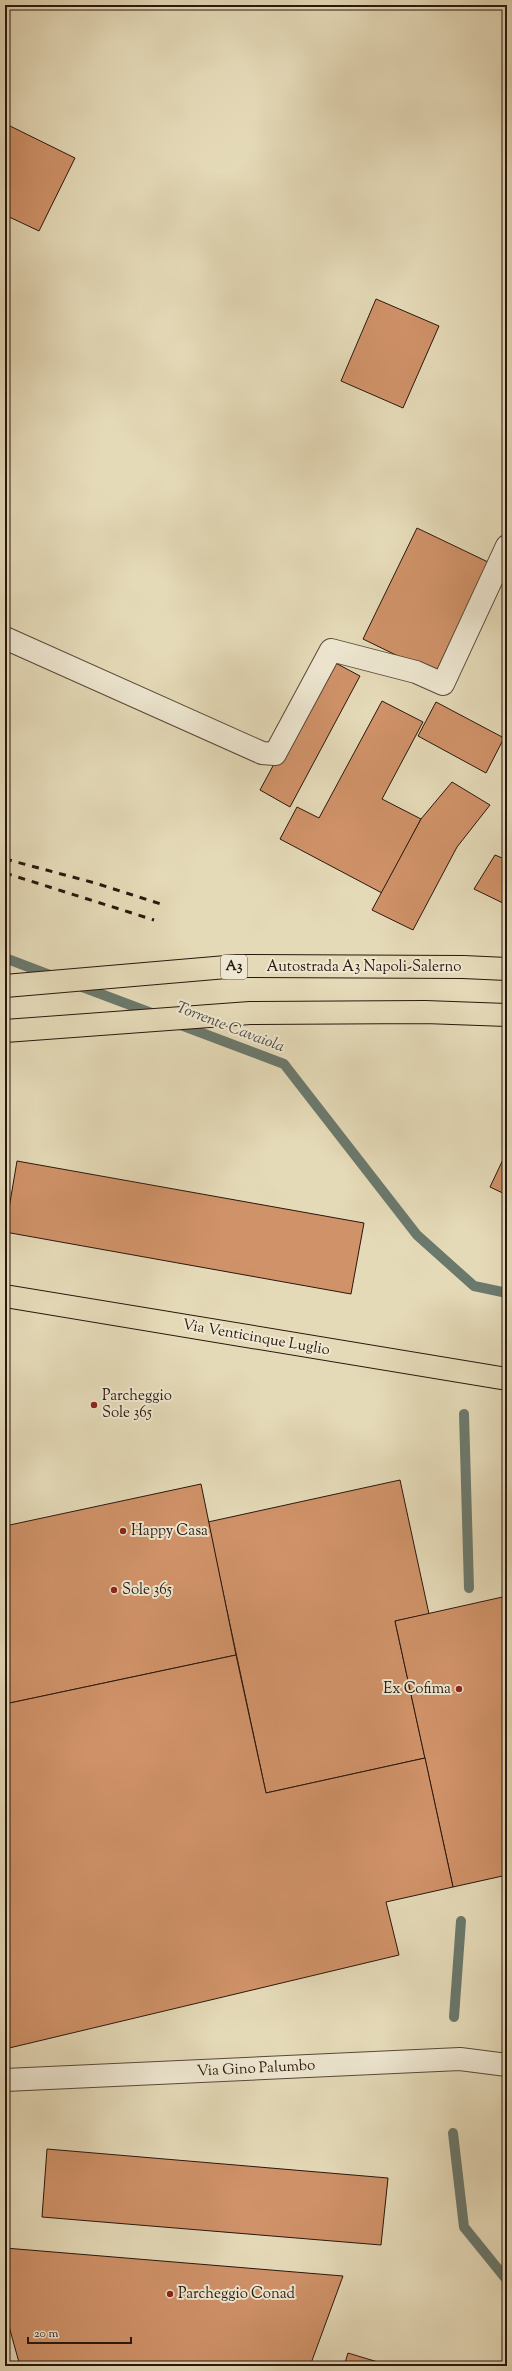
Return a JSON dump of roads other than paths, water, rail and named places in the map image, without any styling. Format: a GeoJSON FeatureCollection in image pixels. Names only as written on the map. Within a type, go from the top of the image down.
{"type":"FeatureCollection","features":[{"type":"Feature","properties":{"kind":"main road","name":"Autostrada A3 Napoli-Salerno"},"geometry":{"type":"LineString","coordinates":[[5,986],[238,966],[463,967],[507,969]]}},
{"type":"Feature","properties":{"kind":"main road"},"geometry":{"type":"LineString","coordinates":[[5,1031],[250,1014],[424,1012],[507,1016]]}},
{"type":"Feature","properties":{"kind":"main road","name":"Via Venticinque Luglio"},"geometry":{"type":"LineString","coordinates":[[5,1296],[507,1380]]}},
{"type":"Feature","properties":{"kind":"street"},"geometry":{"type":"LineString","coordinates":[[5,638],[262,753],[275,754],[331,650],[416,672],[443,684],[507,546]]}},
{"type":"Feature","properties":{"kind":"street","name":"Via Gino Palumbo"},"geometry":{"type":"LineString","coordinates":[[5,2080],[460,2059],[507,2065]]}},
{"type":"Feature","properties":{"kind":"waterway","name":"Torrente Cavaiola"},"geometry":{"type":"LineString","coordinates":[[5,958],[55,977]]}},
{"type":"Feature","properties":{"kind":"waterway","name":"Torrente Cavaiola"},"geometry":{"type":"LineString","coordinates":[[77,985],[154,1014]]}},
{"type":"Feature","properties":{"kind":"waterway","name":"Torrente Cavaiola"},"geometry":{"type":"LineString","coordinates":[[178,1024],[284,1064],[417,1235],[474,1286],[507,1293]]}},
{"type":"Feature","properties":{"kind":"waterway"},"geometry":{"type":"LineString","coordinates":[[464,1414],[469,1588]]}},
{"type":"Feature","properties":{"kind":"waterway"},"geometry":{"type":"LineString","coordinates":[[454,2017],[461,1921]]}},
{"type":"Feature","properties":{"kind":"waterway"},"geometry":{"type":"LineString","coordinates":[[453,2133],[464,2227],[507,2280]]}},
{"type":"Feature","properties":{"kind":"railway"},"geometry":{"type":"LineString","coordinates":[[5,859],[95,883],[161,904]]}},
{"type":"Feature","properties":{"kind":"railway"},"geometry":{"type":"LineString","coordinates":[[5,873],[154,920]]}},
{"type":"Feature","properties":{"kind":"place","name":"Parcheggio Sole 365"},"geometry":{"type":"Point","coordinates":[94,1405]}},
{"type":"Feature","properties":{"kind":"place","name":"Happy Casa"},"geometry":{"type":"Point","coordinates":[123,1531]}},
{"type":"Feature","properties":{"kind":"place","name":"Sole 365"},"geometry":{"type":"Point","coordinates":[114,1590]}},
{"type":"Feature","properties":{"kind":"place","name":"Ex Cofima"},"geometry":{"type":"Point","coordinates":[459,1689]}},
{"type":"Feature","properties":{"kind":"place","name":"Parcheggio Conad"},"geometry":{"type":"Point","coordinates":[170,2294]}}]}
